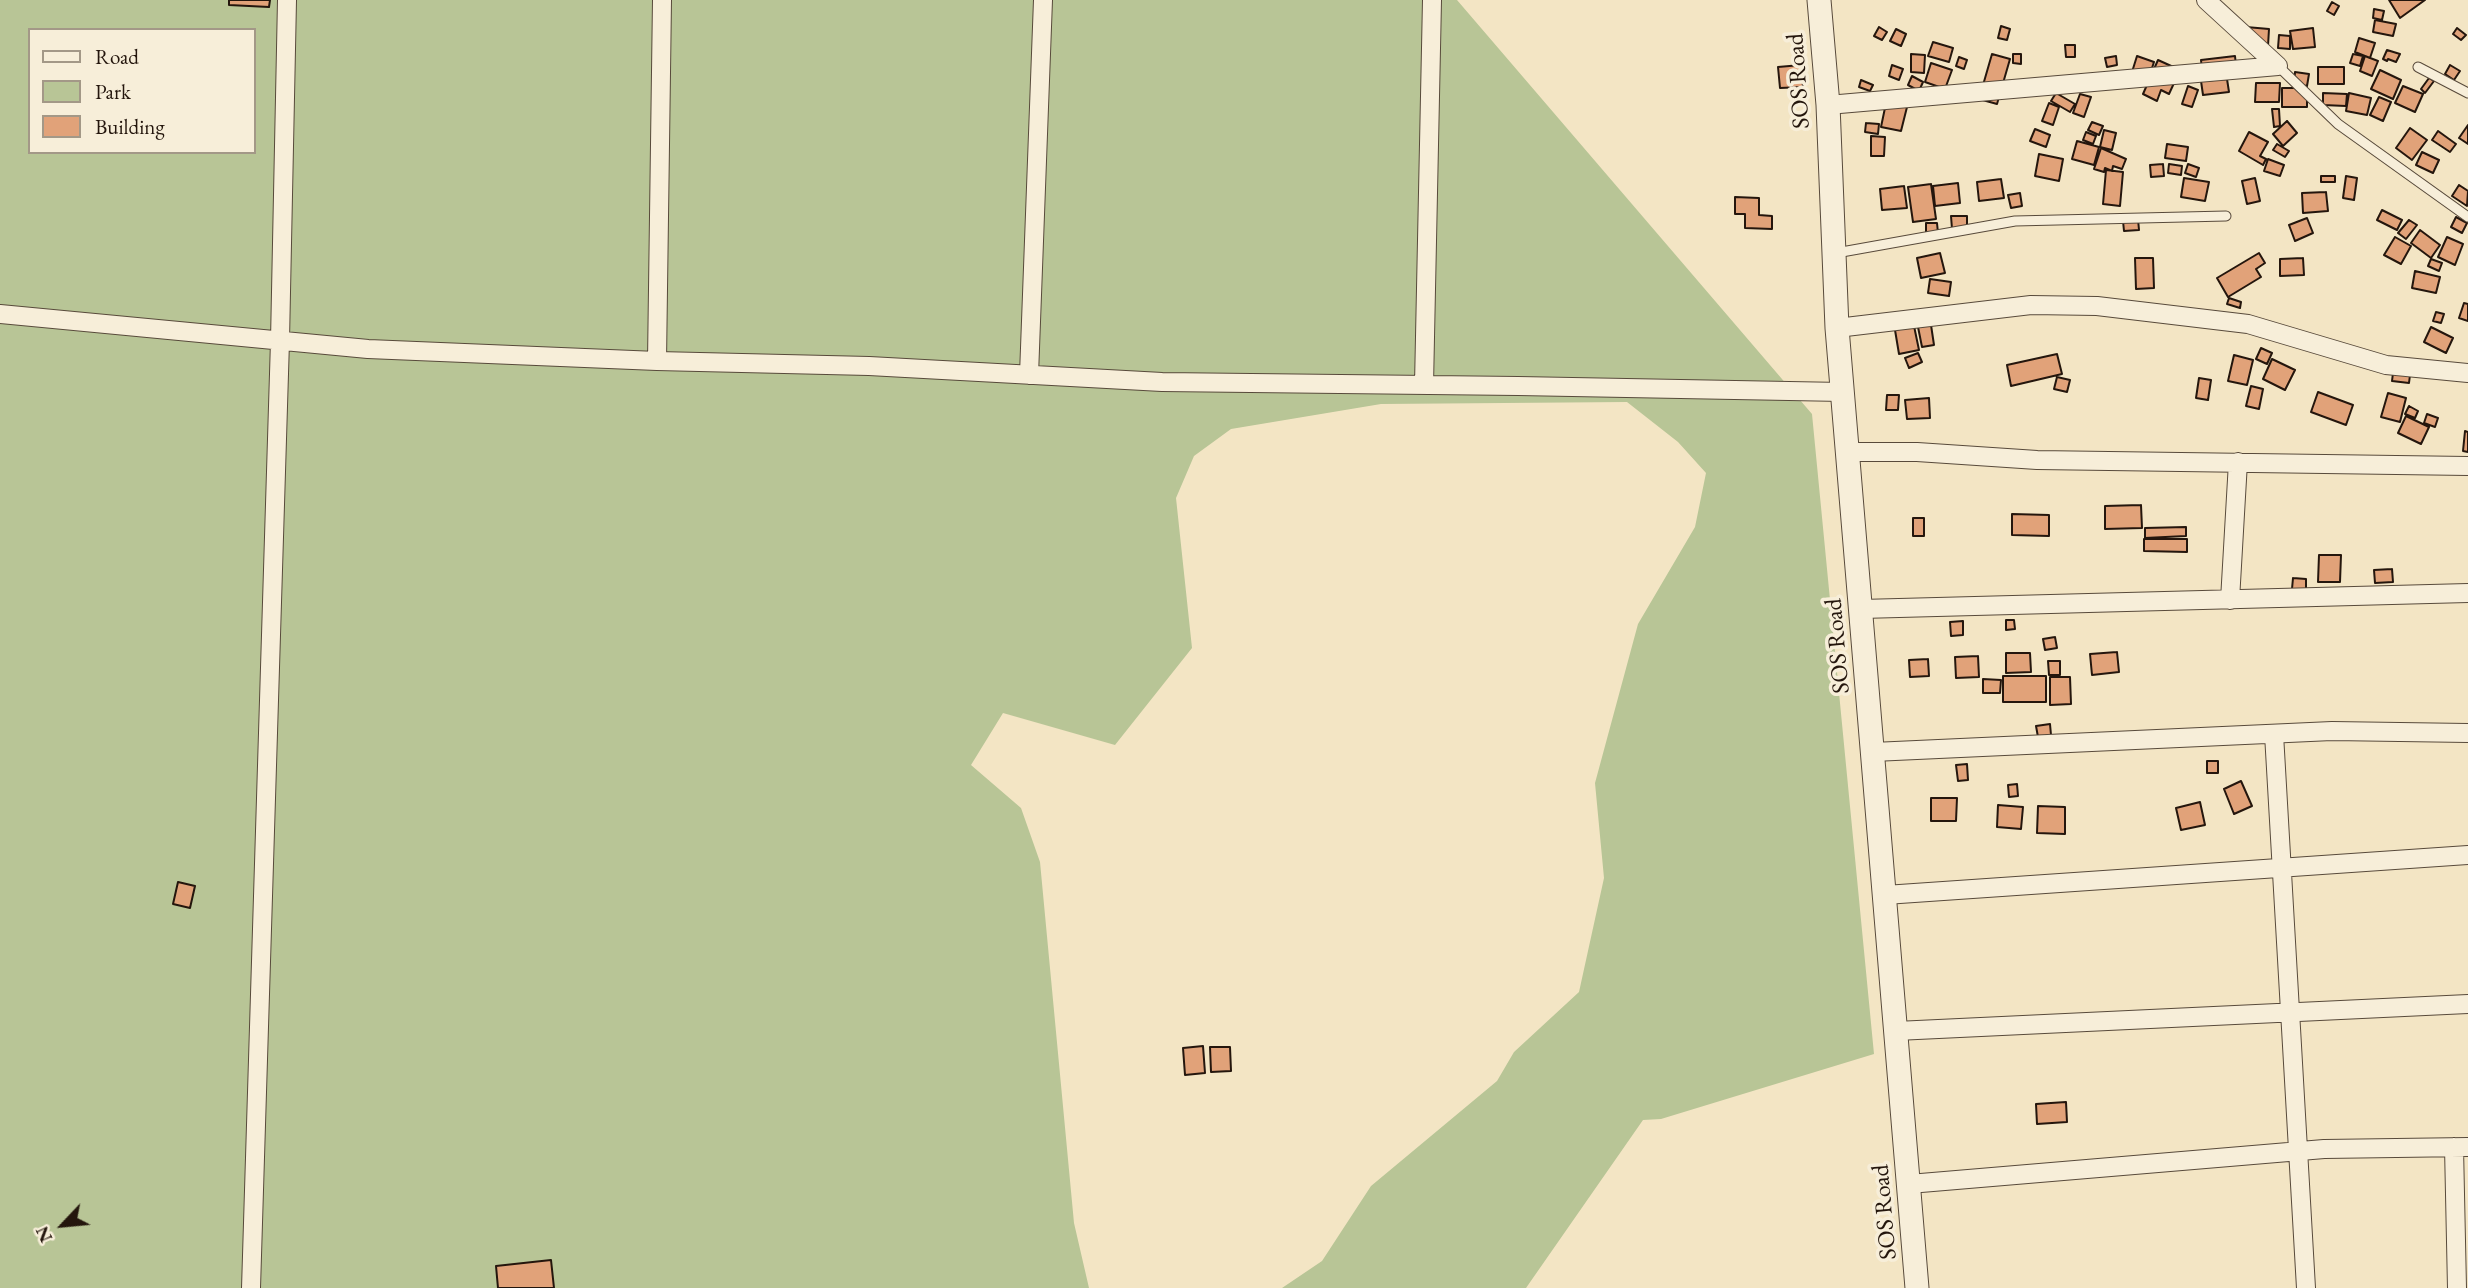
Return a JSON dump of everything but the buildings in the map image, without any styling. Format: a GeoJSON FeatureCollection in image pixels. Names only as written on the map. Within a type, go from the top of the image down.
{"type":"FeatureCollection","features":[{"type":"Feature","properties":{"kind":"street"},"geometry":{"type":"LineString","coordinates":[[251,1288],[280,341],[287,0]]}},
{"type":"Feature","properties":{"kind":"street"},"geometry":{"type":"LineString","coordinates":[[657,361],[662,0]]}},
{"type":"Feature","properties":{"kind":"street"},"geometry":{"type":"LineString","coordinates":[[1029,375],[1043,0]]}},
{"type":"Feature","properties":{"kind":"street"},"geometry":{"type":"LineString","coordinates":[[1424,385],[1432,0]]}},
{"type":"Feature","properties":{"kind":"street","name":"SOS Road"},"geometry":{"type":"LineString","coordinates":[[1819,0],[1828,105],[1838,328],[1917,1288]]}},
{"type":"Feature","properties":{"kind":"street"},"geometry":{"type":"LineString","coordinates":[[2206,0],[2278,66]]}},
{"type":"Feature","properties":{"kind":"street"},"geometry":{"type":"LineString","coordinates":[[1828,105],[2278,66]]}},
{"type":"Feature","properties":{"kind":"street"},"geometry":{"type":"LineString","coordinates":[[1838,328],[2031,305],[2097,306],[2248,324],[2386,365],[2468,373]]}},
{"type":"Feature","properties":{"kind":"street"},"geometry":{"type":"LineString","coordinates":[[0,314],[368,349],[657,361],[869,366],[1162,383],[1843,392]]}},
{"type":"Feature","properties":{"kind":"street"},"geometry":{"type":"LineString","coordinates":[[1848,452],[1917,452],[2037,460],[2468,466]]}},
{"type":"Feature","properties":{"kind":"street"},"geometry":{"type":"LineString","coordinates":[[2230,600],[2238,462]]}},
{"type":"Feature","properties":{"kind":"street"},"geometry":{"type":"LineString","coordinates":[[1861,609],[2468,593]]}},
{"type":"Feature","properties":{"kind":"street"},"geometry":{"type":"LineString","coordinates":[[1873,752],[2332,731],[2468,733]]}},
{"type":"Feature","properties":{"kind":"street"},"geometry":{"type":"LineString","coordinates":[[2274,734],[2306,1288]]}},
{"type":"Feature","properties":{"kind":"street"},"geometry":{"type":"LineString","coordinates":[[1885,895],[2468,855]]}},
{"type":"Feature","properties":{"kind":"street"},"geometry":{"type":"LineString","coordinates":[[1896,1031],[2468,1004]]}},
{"type":"Feature","properties":{"kind":"street"},"geometry":{"type":"LineString","coordinates":[[1909,1184],[2298,1151],[2461,1147],[2457,1288]]}},
{"type":"Feature","properties":{"kind":"lane"},"geometry":{"type":"LineString","coordinates":[[2278,66],[2338,124],[2468,217]]}},
{"type":"Feature","properties":{"kind":"lane"},"geometry":{"type":"LineString","coordinates":[[2418,66],[2468,93]]}},
{"type":"Feature","properties":{"kind":"lane"},"geometry":{"type":"LineString","coordinates":[[1834,253],[2015,221],[2226,216]]}},
{"type":"Feature","properties":{"kind":"green space"},"geometry":{"type":"Polygon","coordinates":[[[0,0],[1457,0],[1812,414],[1874,1054],[1661,1119],[1643,1120],[1526,1288],[1282,1288],[1322,1261],[1371,1186],[1497,1081],[1514,1052],[1579,992],[1604,878],[1595,783],[1638,624],[1695,527],[1706,473],[1678,442],[1627,402],[1381,404],[1231,429],[1194,456],[1176,498],[1192,648],[1115,745],[1003,713],[971,765],[1021,808],[1040,862],[1074,1223],[1089,1288],[0,1288],[0,0]]]}}]}
